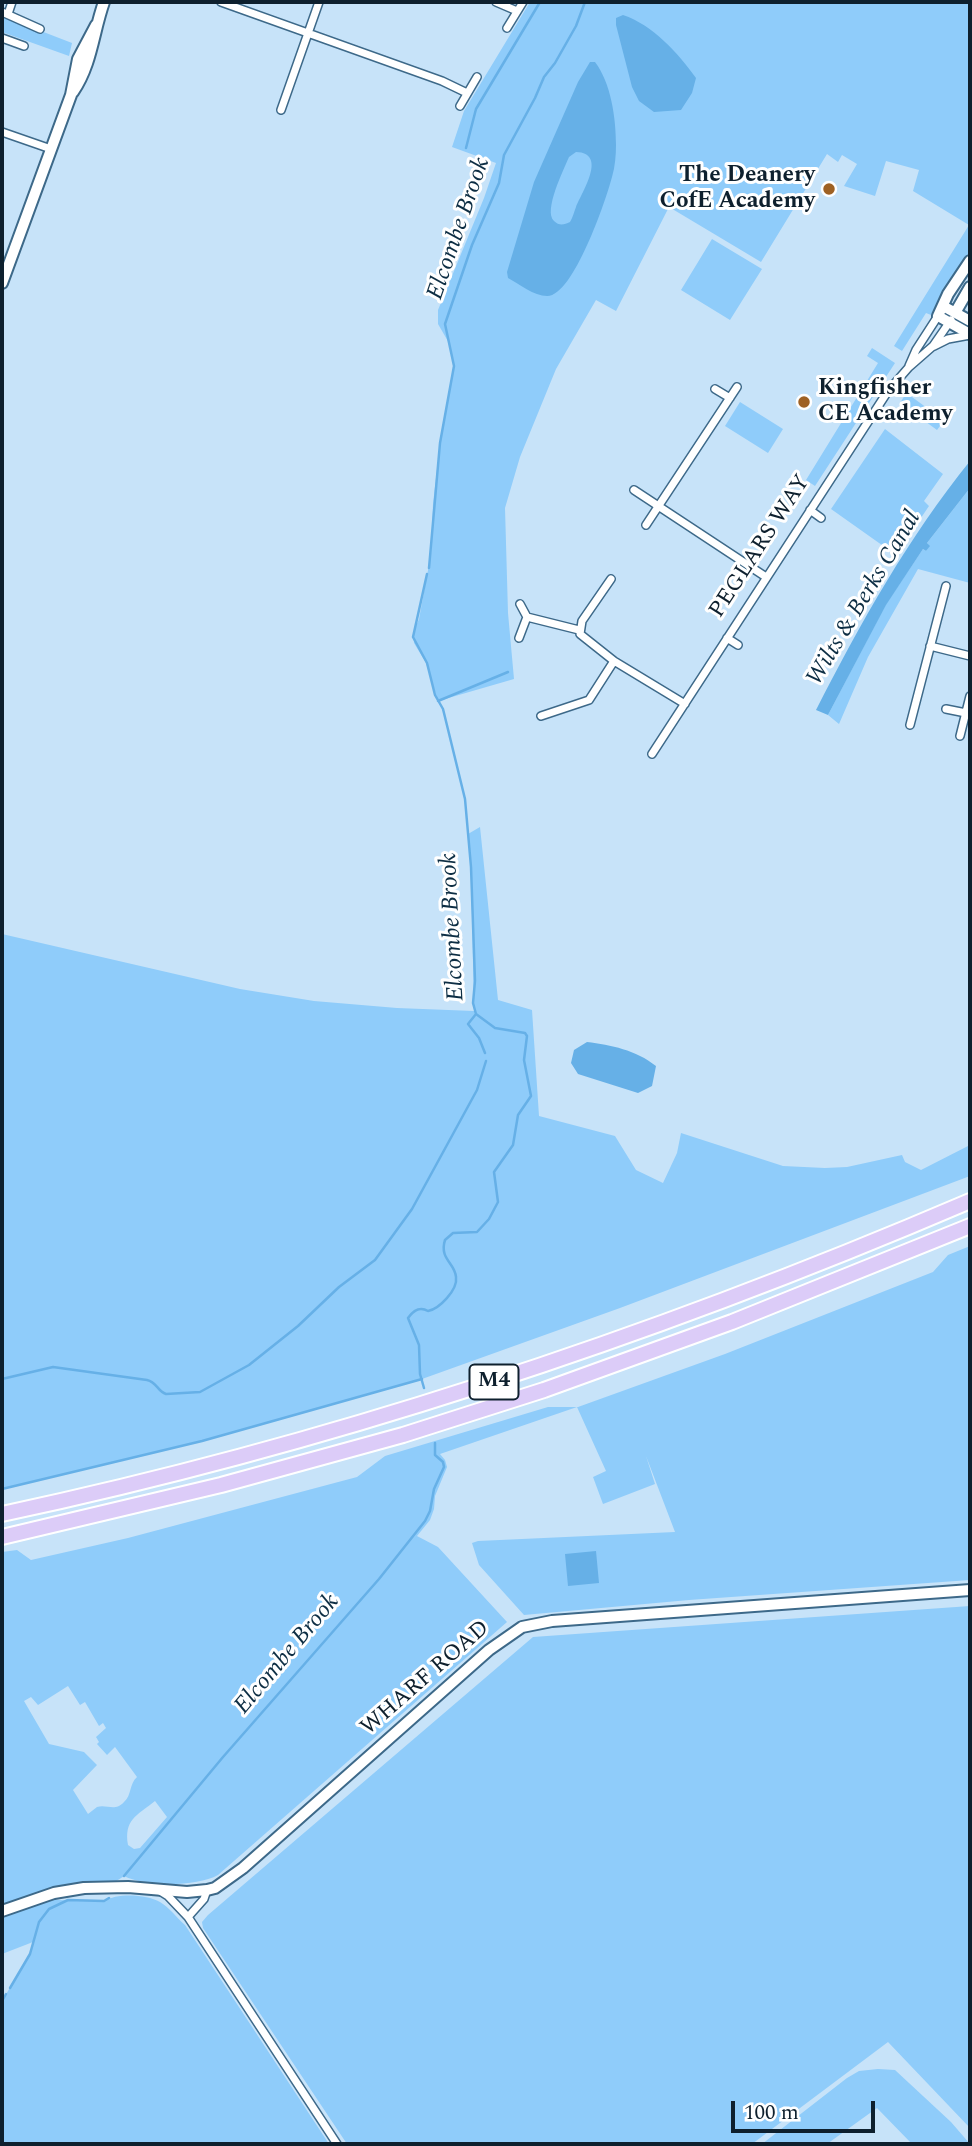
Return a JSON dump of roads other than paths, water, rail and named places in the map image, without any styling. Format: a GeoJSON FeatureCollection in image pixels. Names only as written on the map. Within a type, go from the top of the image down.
{"type":"FeatureCollection","features":[{"type":"Feature","properties":{"kind":"highway","name":"M4"},"geometry":{"type":"LineString","coordinates":[[2,1514],[304,1440],[538,1368],[722,1302],[970,1201]]}},
{"type":"Feature","properties":{"kind":"highway","name":"M4"},"geometry":{"type":"LineString","coordinates":[[2,1537],[222,1485],[403,1435],[544,1390],[744,1317],[970,1226]]}},
{"type":"Feature","properties":{"kind":"main road"},"geometry":{"type":"LineString","coordinates":[[2,283],[71,95],[89,61],[104,2]]}},
{"type":"Feature","properties":{"kind":"main road","name":"PEGLARS WAY"},"geometry":{"type":"LineString","coordinates":[[940,311],[970,261]]}},
{"type":"Feature","properties":{"kind":"main road","name":"PEGLARS WAY"},"geometry":{"type":"LineString","coordinates":[[952,318],[970,287]]}},
{"type":"Feature","properties":{"kind":"main road"},"geometry":{"type":"LineString","coordinates":[[940,311],[970,335]]}},
{"type":"Feature","properties":{"kind":"main road"},"geometry":{"type":"LineString","coordinates":[[952,318],[970,321]]}},
{"type":"Feature","properties":{"kind":"main road","name":"WHARF ROAD"},"geometry":{"type":"LineString","coordinates":[[2,1911],[54,1893],[85,1888],[187,1892],[215,1888],[234,1875],[489,1650],[522,1627],[552,1621],[970,1590]]}},
{"type":"Feature","properties":{"kind":"street"},"geometry":{"type":"LineString","coordinates":[[12,2],[5,13],[40,29]]}},
{"type":"Feature","properties":{"kind":"street"},"geometry":{"type":"LineString","coordinates":[[221,2],[442,80],[467,93]]}},
{"type":"Feature","properties":{"kind":"street"},"geometry":{"type":"LineString","coordinates":[[281,110],[319,2]]}},
{"type":"Feature","properties":{"kind":"street"},"geometry":{"type":"LineString","coordinates":[[496,2],[517,11]]}},
{"type":"Feature","properties":{"kind":"street"},"geometry":{"type":"LineString","coordinates":[[507,28],[523,2]]}},
{"type":"Feature","properties":{"kind":"street"},"geometry":{"type":"LineString","coordinates":[[2,38],[24,46]]}},
{"type":"Feature","properties":{"kind":"street"},"geometry":{"type":"LineString","coordinates":[[460,106],[477,77]]}},
{"type":"Feature","properties":{"kind":"street"},"geometry":{"type":"LineString","coordinates":[[2,132],[51,149]]}},
{"type":"Feature","properties":{"kind":"street","name":"PEGLARS WAY"},"geometry":{"type":"LineString","coordinates":[[909,367],[916,350],[940,311]]}},
{"type":"Feature","properties":{"kind":"street","name":"PEGLARS WAY"},"geometry":{"type":"LineString","coordinates":[[652,754],[888,391],[909,367],[933,346],[952,318]]}},
{"type":"Feature","properties":{"kind":"street"},"geometry":{"type":"LineString","coordinates":[[933,346],[947,339],[970,335]]}},
{"type":"Feature","properties":{"kind":"street"},"geometry":{"type":"LineString","coordinates":[[646,525],[691,450],[737,387]]}},
{"type":"Feature","properties":{"kind":"street"},"geometry":{"type":"LineString","coordinates":[[715,389],[730,398]]}},
{"type":"Feature","properties":{"kind":"street"},"geometry":{"type":"LineString","coordinates":[[634,490],[766,577]]}},
{"type":"Feature","properties":{"kind":"street"},"geometry":{"type":"LineString","coordinates":[[810,510],[821,517]]}},
{"type":"Feature","properties":{"kind":"street"},"geometry":{"type":"LineString","coordinates":[[611,579],[582,621],[579,630],[582,637],[614,661],[685,704]]}},
{"type":"Feature","properties":{"kind":"street"},"geometry":{"type":"LineString","coordinates":[[910,725],[946,586]]}},
{"type":"Feature","properties":{"kind":"street"},"geometry":{"type":"LineString","coordinates":[[520,604],[527,617],[579,630]]}},
{"type":"Feature","properties":{"kind":"street"},"geometry":{"type":"LineString","coordinates":[[519,638],[527,617]]}},
{"type":"Feature","properties":{"kind":"street"},"geometry":{"type":"LineString","coordinates":[[727,638],[738,645]]}},
{"type":"Feature","properties":{"kind":"street"},"geometry":{"type":"LineString","coordinates":[[930,646],[970,656]]}},
{"type":"Feature","properties":{"kind":"street"},"geometry":{"type":"LineString","coordinates":[[541,716],[589,700],[614,661]]}},
{"type":"Feature","properties":{"kind":"street"},"geometry":{"type":"LineString","coordinates":[[970,696],[960,733],[970,732]]}},
{"type":"Feature","properties":{"kind":"street"},"geometry":{"type":"LineString","coordinates":[[946,709],[966,713]]}},
{"type":"Feature","properties":{"kind":"street"},"geometry":{"type":"LineString","coordinates":[[156,1889],[169,1896],[188,1917],[337,2144]]}},
{"type":"Feature","properties":{"kind":"street"},"geometry":{"type":"LineString","coordinates":[[188,1917],[204,1899],[207,1890]]}},
{"type":"Feature","properties":{"kind":"waterway"},"geometry":{"type":"LineString","coordinates":[[466,148],[476,109],[540,2]]}},
{"type":"Feature","properties":{"kind":"waterway","name":"Elcombe Brook"},"geometry":{"type":"LineString","coordinates":[[429,568],[440,443],[454,366],[445,324],[472,245],[499,183],[504,155],[544,77],[576,26],[585,2]]}},
{"type":"Feature","properties":{"kind":"waterway","name":"Elcombe Brook"},"geometry":{"type":"LineString","coordinates":[[424,1388],[420,1374],[419,1345],[408,1318],[416,1310],[428,1311],[437,1307],[454,1288],[456,1277],[444,1252],[445,1240],[453,1233],[477,1232],[489,1219],[498,1202],[494,1172],[513,1145],[518,1115],[531,1096],[524,1060],[527,1036],[525,1033],[495,1028],[476,1014],[473,1003],[475,981],[471,867],[465,799],[443,709],[435,695],[427,663],[413,637],[427,574]]}},
{"type":"Feature","properties":{"kind":"waterway"},"geometry":{"type":"LineString","coordinates":[[438,701],[508,672]]}},
{"type":"Feature","properties":{"kind":"waterway"},"geometry":{"type":"LineString","coordinates":[[476,1014],[468,1024],[479,1038],[485,1053]]}},
{"type":"Feature","properties":{"kind":"waterway"},"geometry":{"type":"LineString","coordinates":[[2,1379],[53,1367],[147,1380],[166,1394],[200,1392],[249,1365],[298,1326],[339,1287],[375,1260],[412,1209],[477,1090],[486,1061]]}},
{"type":"Feature","properties":{"kind":"waterway"},"geometry":{"type":"LineString","coordinates":[[2,1489],[202,1441],[422,1379]]}},
{"type":"Feature","properties":{"kind":"waterway","name":"Elcombe Brook"},"geometry":{"type":"LineString","coordinates":[[124,1876],[223,1757],[379,1579],[425,1521],[430,1511],[434,1489],[444,1467],[443,1462],[435,1455],[435,1443]]}},
{"type":"Feature","properties":{"kind":"waterway","name":"Elcombe Brook"},"geometry":{"type":"LineString","coordinates":[[10,1988],[30,1954],[39,1922],[49,1909],[68,1900],[104,1901],[109,1898]]}},
{"type":"Feature","properties":{"kind":"waterway","name":"Elcombe Brook"},"geometry":{"type":"LineString","coordinates":[[2,2001],[6,1994]]}},
{"type":"Feature","properties":{"kind":"place","name":"The Deanery CofE Academy"},"geometry":{"type":"Point","coordinates":[829,189]}},
{"type":"Feature","properties":{"kind":"place","name":"Kingfisher CE Academy"},"geometry":{"type":"Point","coordinates":[804,402]}},
{"type":"Feature","properties":{"kind":"water label","name":"Wilts & Berks Canal"},"geometry":{"type":"Point","coordinates":[865,599]}}]}
